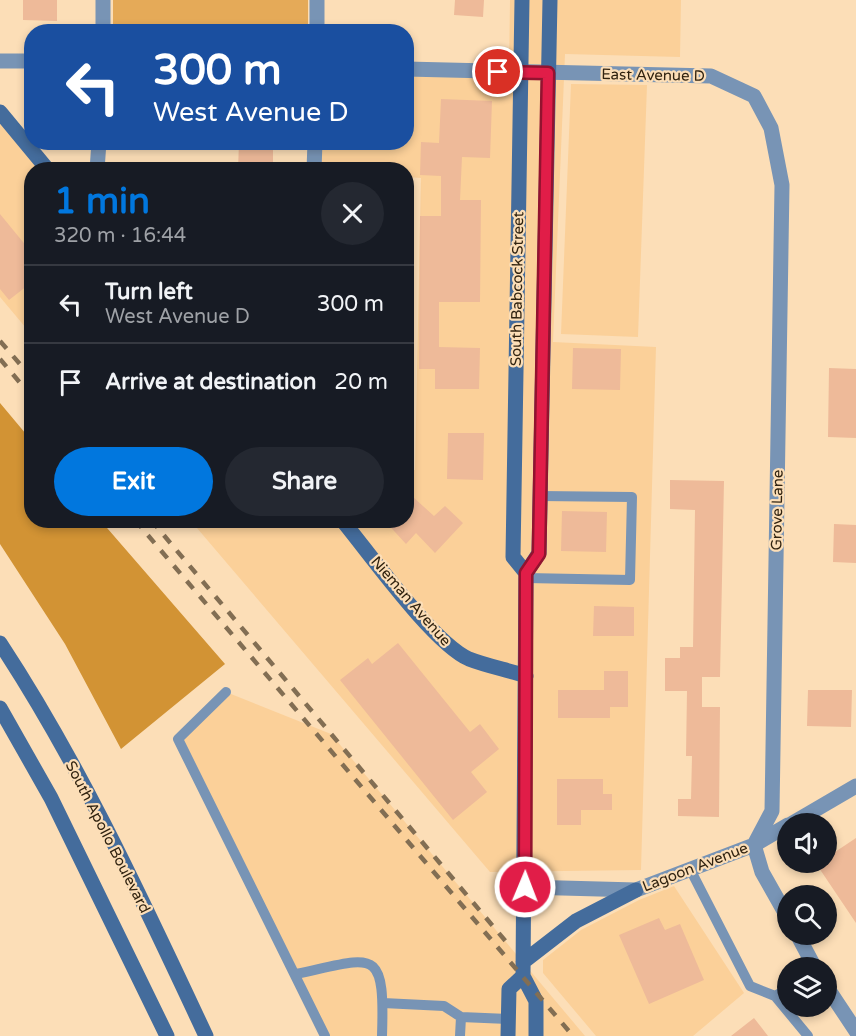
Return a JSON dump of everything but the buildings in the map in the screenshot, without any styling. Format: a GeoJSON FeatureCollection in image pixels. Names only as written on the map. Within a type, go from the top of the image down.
{"type":"FeatureCollection","features":[{"type":"Feature","properties":{"kind":"main road","name":"South Babcock Street"},"geometry":{"type":"LineString","coordinates":[[522,0],[513,557],[526,576]]}},
{"type":"Feature","properties":{"kind":"main road","name":"South Babcock Street"},"geometry":{"type":"LineString","coordinates":[[536,1036],[536,1001],[523,969],[526,576],[539,554],[550,0]]}},
{"type":"Feature","properties":{"kind":"main road"},"geometry":{"type":"LineString","coordinates":[[0,112],[24,141]]}},
{"type":"Feature","properties":{"kind":"main road"},"geometry":{"type":"LineString","coordinates":[[31,150],[41,162]]}},
{"type":"Feature","properties":{"kind":"main road","name":"Nieman Avenue"},"geometry":{"type":"LineString","coordinates":[[349,528],[431,628],[450,646],[468,658],[526,676]]}},
{"type":"Feature","properties":{"kind":"main road","name":"South Apollo Boulevard"},"geometry":{"type":"LineString","coordinates":[[0,643],[30,689],[89,795],[206,1036]]}},
{"type":"Feature","properties":{"kind":"main road"},"geometry":{"type":"LineString","coordinates":[[0,708],[51,798],[167,1036]]}},
{"type":"Feature","properties":{"kind":"main road"},"geometry":{"type":"LineString","coordinates":[[523,969],[576,921],[636,890]]}},
{"type":"Feature","properties":{"kind":"main road","name":"South Babcock Street"},"geometry":{"type":"LineString","coordinates":[[508,1036],[509,989],[523,969]]}},
{"type":"Feature","properties":{"kind":"street"},"geometry":{"type":"LineString","coordinates":[[103,0],[103,24]]}},
{"type":"Feature","properties":{"kind":"street"},"geometry":{"type":"LineString","coordinates":[[317,0],[317,24]]}},
{"type":"Feature","properties":{"kind":"street"},"geometry":{"type":"LineString","coordinates":[[0,61],[24,61]]}},
{"type":"Feature","properties":{"kind":"street","name":"East Avenue D"},"geometry":{"type":"LineString","coordinates":[[414,69],[711,76],[754,96]]}},
{"type":"Feature","properties":{"kind":"street","name":"Grove Lane"},"geometry":{"type":"LineString","coordinates":[[754,96],[771,128],[782,185],[772,811],[754,844]]}},
{"type":"Feature","properties":{"kind":"street","name":"Lagoon Avenue"},"geometry":{"type":"LineString","coordinates":[[808,813],[856,786]]}},
{"type":"Feature","properties":{"kind":"street","name":"Lagoon Avenue"},"geometry":{"type":"LineString","coordinates":[[525,887],[636,890],[754,844],[777,831]]}},
{"type":"Feature","properties":{"kind":"street"},"geometry":{"type":"LineString","coordinates":[[754,844],[762,872],[777,899]]}},
{"type":"Feature","properties":{"kind":"street"},"geometry":{"type":"LineString","coordinates":[[837,1002],[856,1031]]}},
{"type":"Feature","properties":{"kind":"lane"},"geometry":{"type":"LineString","coordinates":[[526,576],[630,580],[632,497],[540,496]]}},
{"type":"Feature","properties":{"kind":"lane"},"geometry":{"type":"LineString","coordinates":[[226,692],[178,739],[325,1036]]}},
{"type":"Feature","properties":{"kind":"lane"},"geometry":{"type":"LineString","coordinates":[[690,869],[750,986],[775,996],[807,1036]]}},
{"type":"Feature","properties":{"kind":"lane"},"geometry":{"type":"LineString","coordinates":[[296,974],[355,962],[366,962],[375,966],[381,978],[382,1036]]}},
{"type":"Feature","properties":{"kind":"lane"},"geometry":{"type":"LineString","coordinates":[[383,1003],[444,1006],[460,1017],[508,1019]]}},
{"type":"Feature","properties":{"kind":"lane"},"geometry":{"type":"LineString","coordinates":[[460,1017],[460,1036]]}},
{"type":"Feature","properties":{"kind":"shaded area"},"geometry":{"type":"Polygon","coordinates":[[[113,0],[308,0],[308,24],[113,24],[113,0]]]}},
{"type":"Feature","properties":{"kind":"shaded area"},"geometry":{"type":"Polygon","coordinates":[[[510,0],[681,0],[680,57],[565,54],[553,342],[656,347],[641,870],[490,872],[197,528],[414,528],[421,178],[414,178],[414,162],[315,162],[315,150],[414,150],[414,70],[509,72],[510,0]]]}},
{"type":"Feature","properties":{"kind":"shaded area"},"geometry":{"type":"Polygon","coordinates":[[[571,84],[647,85],[638,337],[561,334],[571,84]]]}},
{"type":"Feature","properties":{"kind":"shaded area"},"geometry":{"type":"Polygon","coordinates":[[[0,112],[24,140],[24,150],[32,150],[42,162],[24,162],[24,326],[0,297],[0,112]]]}},
{"type":"Feature","properties":{"kind":"shaded area"},"geometry":{"type":"Polygon","coordinates":[[[0,403],[24,432],[24,528],[107,528],[225,664],[121,749],[65,644],[0,544],[0,403]]]}},
{"type":"Feature","properties":{"kind":"shaded area"},"geometry":{"type":"Polygon","coordinates":[[[226,692],[331,734],[585,1036],[325,1036],[178,739],[226,692]]]}},
{"type":"Feature","properties":{"kind":"shaded area"},"geometry":{"type":"Polygon","coordinates":[[[674,886],[744,993],[693,1036],[596,1036],[543,973],[543,960],[581,930],[639,900],[674,886]]]}},
{"type":"Feature","properties":{"kind":"railway"},"geometry":{"type":"LineString","coordinates":[[0,341],[24,369]]}},
{"type":"Feature","properties":{"kind":"railway"},"geometry":{"type":"LineString","coordinates":[[0,359],[24,388]]}},
{"type":"Feature","properties":{"kind":"railway"},"geometry":{"type":"LineString","coordinates":[[142,528],[573,1036]]}},
{"type":"Feature","properties":{"kind":"railway"},"geometry":{"type":"LineString","coordinates":[[158,528],[508,944]]}},
{"type":"Feature","properties":{"kind":"route"},"geometry":{"type":"LineString","coordinates":[[498,72],[548,73],[539,554],[526,573],[525,887]]}}]}
